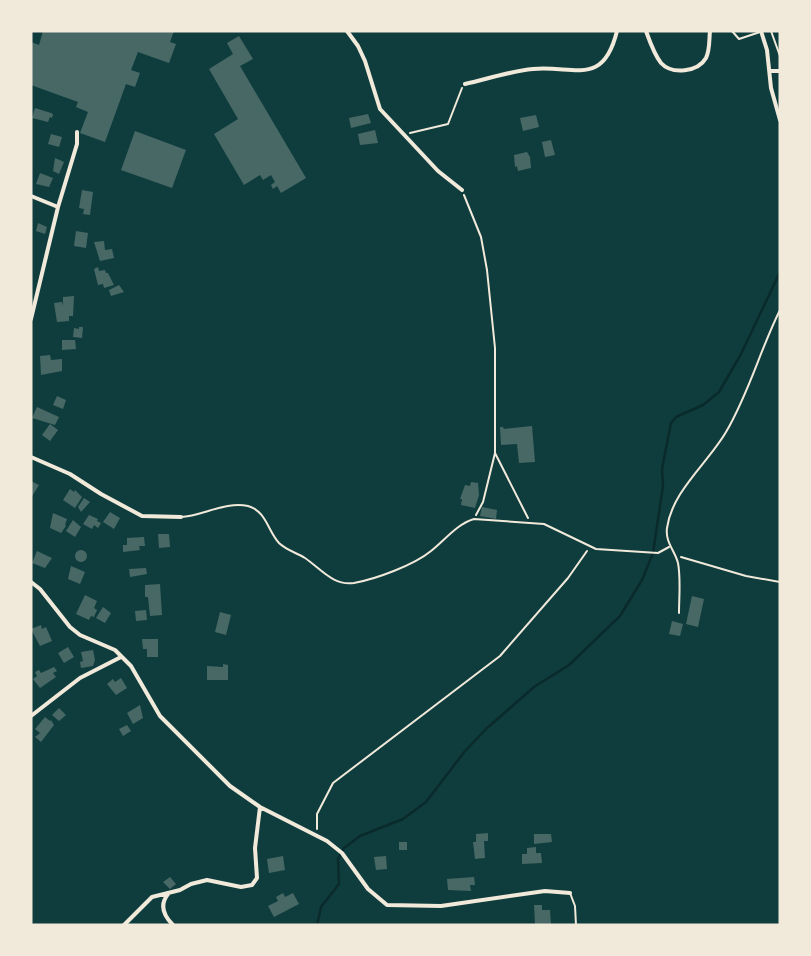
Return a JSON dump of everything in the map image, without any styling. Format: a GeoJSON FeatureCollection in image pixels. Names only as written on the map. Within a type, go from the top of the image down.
{"type":"FeatureCollection","features":[{"type":"Feature","properties":{"kind":"street"},"geometry":{"type":"LineString","coordinates":[[347,31],[358,46],[365,61],[380,109],[450,182],[462,190]]}},
{"type":"Feature","properties":{"kind":"street"},"geometry":{"type":"LineString","coordinates":[[465,84],[533,69],[570,72],[592,68],[607,56],[617,31]]}},
{"type":"Feature","properties":{"kind":"street"},"geometry":{"type":"LineString","coordinates":[[646,31],[662,63],[676,70],[698,67],[705,59],[709,48],[710,31]]}},
{"type":"Feature","properties":{"kind":"street"},"geometry":{"type":"LineString","coordinates":[[761,31],[771,71],[771,88],[780,120]]}},
{"type":"Feature","properties":{"kind":"street"},"geometry":{"type":"LineString","coordinates":[[771,71],[780,71]]}},
{"type":"Feature","properties":{"kind":"street"},"geometry":{"type":"LineString","coordinates":[[31,319],[58,208],[77,144],[77,132]]}},
{"type":"Feature","properties":{"kind":"street"},"geometry":{"type":"LineString","coordinates":[[31,196],[58,208]]}},
{"type":"Feature","properties":{"kind":"street"},"geometry":{"type":"LineString","coordinates":[[31,457],[70,474],[101,494],[142,516],[181,518]]}},
{"type":"Feature","properties":{"kind":"street"},"geometry":{"type":"LineString","coordinates":[[31,582],[40,589],[70,626],[80,635],[115,650],[131,666],[160,716],[230,786],[260,808],[318,837],[342,853],[368,889],[387,905],[441,906],[544,891],[570,893]]}},
{"type":"Feature","properties":{"kind":"street"},"geometry":{"type":"LineString","coordinates":[[31,716],[80,678],[121,657]]}},
{"type":"Feature","properties":{"kind":"street"},"geometry":{"type":"LineString","coordinates":[[124,925],[152,897],[206,880],[241,887],[252,885],[257,878],[254,848],[260,808]]}},
{"type":"Feature","properties":{"kind":"street"},"geometry":{"type":"LineString","coordinates":[[169,892],[162,904],[163,911],[173,925]]}},
{"type":"Feature","properties":{"kind":"lane"},"geometry":{"type":"LineString","coordinates":[[732,31],[739,39],[752,36],[761,31]]}},
{"type":"Feature","properties":{"kind":"lane"},"geometry":{"type":"LineString","coordinates":[[771,31],[780,56]]}},
{"type":"Feature","properties":{"kind":"lane"},"geometry":{"type":"LineString","coordinates":[[679,613],[678,562],[669,547],[667,529],[672,510],[681,491],[698,472],[726,432],[754,376],[780,310]]}},
{"type":"Feature","properties":{"kind":"lane"},"geometry":{"type":"LineString","coordinates":[[181,518],[231,506],[252,508],[262,515],[283,546],[306,559],[328,578],[345,584],[368,580],[420,558],[464,523],[474,519],[530,522],[550,526],[590,547],[658,553],[669,547]]}},
{"type":"Feature","properties":{"kind":"lane"},"geometry":{"type":"LineString","coordinates":[[570,893],[575,906],[576,925]]}},
{"type":"Feature","properties":{"kind":"path"},"geometry":{"type":"LineString","coordinates":[[403,135],[448,124],[465,84]]}},
{"type":"Feature","properties":{"kind":"path"},"geometry":{"type":"LineString","coordinates":[[462,190],[481,237],[487,270],[496,348],[495,453],[483,502],[474,519]]}},
{"type":"Feature","properties":{"kind":"path"},"geometry":{"type":"LineString","coordinates":[[495,453],[530,522]]}},
{"type":"Feature","properties":{"kind":"path"},"geometry":{"type":"LineString","coordinates":[[318,837],[317,814],[333,784],[500,656],[568,578],[590,547]]}},
{"type":"Feature","properties":{"kind":"path"},"geometry":{"type":"LineString","coordinates":[[674,555],[746,576],[780,582]]}},
{"type":"Feature","properties":{"kind":"building"},"geometry":{"type":"Polygon","coordinates":[[[43,31],[174,31],[170,42],[176,44],[169,63],[138,52],[131,70],[140,73],[135,87],[126,84],[105,142],[80,133],[88,112],[76,107],[78,102],[31,85],[31,42],[39,45],[43,31]]]}},
{"type":"Feature","properties":{"kind":"building"},"geometry":{"type":"Polygon","coordinates":[[[239,36],[253,59],[240,66],[306,178],[281,193],[277,186],[273,189],[271,185],[275,182],[271,175],[263,180],[260,175],[244,185],[214,134],[238,119],[209,69],[233,54],[227,43],[239,36]]]}},
{"type":"Feature","properties":{"kind":"building"},"geometry":{"type":"Polygon","coordinates":[[[35,108],[53,114],[52,118],[50,117],[48,122],[32,118],[35,108]]]}},
{"type":"Feature","properties":{"kind":"building"},"geometry":{"type":"Polygon","coordinates":[[[368,114],[371,123],[351,128],[349,118],[368,114]]]}},
{"type":"Feature","properties":{"kind":"building"},"geometry":{"type":"Polygon","coordinates":[[[536,115],[539,127],[523,131],[520,118],[536,115]]]}},
{"type":"Feature","properties":{"kind":"building"},"geometry":{"type":"Polygon","coordinates":[[[375,130],[378,143],[360,145],[358,134],[375,130]]]}},
{"type":"Feature","properties":{"kind":"building"},"geometry":{"type":"Polygon","coordinates":[[[135,131],[186,150],[172,188],[121,170],[135,131]]]}},
{"type":"Feature","properties":{"kind":"building"},"geometry":{"type":"Polygon","coordinates":[[[51,134],[62,137],[59,147],[48,144],[51,134]]]}},
{"type":"Feature","properties":{"kind":"building"},"geometry":{"type":"Polygon","coordinates":[[[551,140],[555,155],[545,157],[542,142],[551,140]]]}},
{"type":"Feature","properties":{"kind":"building"},"geometry":{"type":"Polygon","coordinates":[[[527,152],[530,157],[531,168],[518,171],[517,166],[515,167],[514,155],[527,152]]]}},
{"type":"Feature","properties":{"kind":"building"},"geometry":{"type":"Polygon","coordinates":[[[55,158],[64,162],[59,174],[53,171],[55,158]]]}},
{"type":"Feature","properties":{"kind":"building"},"geometry":{"type":"Polygon","coordinates":[[[40,173],[53,178],[49,187],[36,184],[40,173]]]}},
{"type":"Feature","properties":{"kind":"building"},"geometry":{"type":"Polygon","coordinates":[[[82,190],[93,192],[90,215],[83,214],[84,209],[79,208],[82,190]]]}},
{"type":"Feature","properties":{"kind":"building"},"geometry":{"type":"Polygon","coordinates":[[[38,223],[47,227],[45,234],[36,231],[38,223]]]}},
{"type":"Feature","properties":{"kind":"building"},"geometry":{"type":"Polygon","coordinates":[[[76,231],[88,233],[86,248],[74,246],[76,231]]]}},
{"type":"Feature","properties":{"kind":"building"},"geometry":{"type":"Polygon","coordinates":[[[104,241],[105,250],[112,249],[114,258],[100,261],[94,242],[104,241]]]}},
{"type":"Feature","properties":{"kind":"building"},"geometry":{"type":"Polygon","coordinates":[[[98,267],[99,271],[105,270],[108,273],[114,285],[104,288],[103,284],[98,285],[94,269],[98,267]]]}},
{"type":"Feature","properties":{"kind":"building"},"geometry":{"type":"Polygon","coordinates":[[[119,285],[124,292],[111,296],[109,290],[119,285]]]}},
{"type":"Feature","properties":{"kind":"building"},"geometry":{"type":"Polygon","coordinates":[[[74,296],[73,316],[69,316],[69,321],[57,322],[54,303],[62,302],[63,306],[63,297],[74,296]]]}},
{"type":"Feature","properties":{"kind":"building"},"geometry":{"type":"Polygon","coordinates":[[[79,327],[83,327],[82,338],[73,337],[74,328],[79,329],[79,327]]]}},
{"type":"Feature","properties":{"kind":"building"},"geometry":{"type":"Polygon","coordinates":[[[62,340],[75,340],[76,349],[62,350],[62,340]]]}},
{"type":"Feature","properties":{"kind":"building"},"geometry":{"type":"Polygon","coordinates":[[[50,355],[51,360],[62,359],[62,371],[41,375],[40,356],[50,355]]]}},
{"type":"Feature","properties":{"kind":"building"},"geometry":{"type":"Polygon","coordinates":[[[57,396],[66,400],[63,409],[53,405],[57,396]]]}},
{"type":"Feature","properties":{"kind":"building"},"geometry":{"type":"Polygon","coordinates":[[[37,407],[59,417],[55,425],[32,418],[37,407]]]}},
{"type":"Feature","properties":{"kind":"building"},"geometry":{"type":"Polygon","coordinates":[[[50,424],[58,430],[50,441],[42,435],[50,424]]]}},
{"type":"Feature","properties":{"kind":"building"},"geometry":{"type":"Polygon","coordinates":[[[532,426],[535,462],[519,463],[517,444],[501,445],[500,427],[504,429],[532,426]]]}},
{"type":"Feature","properties":{"kind":"building"},"geometry":{"type":"Polygon","coordinates":[[[31,481],[39,485],[31,498],[31,481]]]}},
{"type":"Feature","properties":{"kind":"building"},"geometry":{"type":"Polygon","coordinates":[[[471,482],[478,483],[479,495],[475,508],[461,505],[462,499],[460,499],[465,485],[470,486],[471,482]]]}},
{"type":"Feature","properties":{"kind":"building"},"geometry":{"type":"Polygon","coordinates":[[[70,489],[74,492],[75,490],[82,497],[75,508],[63,500],[70,489]]]}},
{"type":"Feature","properties":{"kind":"building"},"geometry":{"type":"Polygon","coordinates":[[[84,498],[90,502],[81,512],[78,507],[84,498]]]}},
{"type":"Feature","properties":{"kind":"building"},"geometry":{"type":"Polygon","coordinates":[[[482,507],[497,510],[496,519],[480,516],[482,507]]]}},
{"type":"Feature","properties":{"kind":"building"},"geometry":{"type":"Polygon","coordinates":[[[110,512],[120,518],[114,529],[103,522],[110,512]]]}},
{"type":"Feature","properties":{"kind":"building"},"geometry":{"type":"Polygon","coordinates":[[[53,513],[67,519],[66,526],[61,533],[50,528],[53,513]]]}},
{"type":"Feature","properties":{"kind":"building"},"geometry":{"type":"Polygon","coordinates":[[[89,515],[98,519],[97,521],[101,523],[98,528],[94,525],[92,529],[83,524],[89,515]]]}},
{"type":"Feature","properties":{"kind":"building"},"geometry":{"type":"Polygon","coordinates":[[[73,520],[81,527],[75,537],[66,531],[73,520]]]}},
{"type":"Feature","properties":{"kind":"building"},"geometry":{"type":"Polygon","coordinates":[[[158,534],[169,534],[170,547],[159,548],[158,534]]]}},
{"type":"Feature","properties":{"kind":"building"},"geometry":{"type":"Polygon","coordinates":[[[144,537],[145,546],[139,546],[140,550],[123,552],[123,545],[127,545],[127,538],[144,537]]]}},
{"type":"Feature","properties":{"kind":"building"},"geometry":{"type":"Polygon","coordinates":[[[81,550],[87,556],[81,562],[75,556],[81,550]]]}},
{"type":"Feature","properties":{"kind":"building"},"geometry":{"type":"Polygon","coordinates":[[[37,551],[52,558],[45,568],[32,563],[37,551]]]}},
{"type":"Feature","properties":{"kind":"building"},"geometry":{"type":"Polygon","coordinates":[[[71,566],[85,572],[80,584],[68,579],[71,566]]]}},
{"type":"Feature","properties":{"kind":"building"},"geometry":{"type":"Polygon","coordinates":[[[146,568],[147,574],[130,577],[129,569],[146,568]]]}},
{"type":"Feature","properties":{"kind":"building"},"geometry":{"type":"Polygon","coordinates":[[[160,584],[162,615],[150,616],[148,597],[145,597],[145,585],[160,584]]]}},
{"type":"Feature","properties":{"kind":"building"},"geometry":{"type":"Polygon","coordinates":[[[85,595],[97,601],[94,608],[97,610],[94,617],[91,616],[89,620],[76,614],[85,595]]]}},
{"type":"Feature","properties":{"kind":"building"},"geometry":{"type":"Polygon","coordinates":[[[692,596],[704,599],[698,627],[686,624],[692,596]]]}},
{"type":"Feature","properties":{"kind":"building"},"geometry":{"type":"Polygon","coordinates":[[[103,607],[111,613],[105,623],[96,618],[103,607]]]}},
{"type":"Feature","properties":{"kind":"building"},"geometry":{"type":"Polygon","coordinates":[[[146,610],[147,620],[136,621],[135,611],[146,610]]]}},
{"type":"Feature","properties":{"kind":"building"},"geometry":{"type":"Polygon","coordinates":[[[220,612],[231,615],[226,635],[215,632],[220,612]]]}},
{"type":"Feature","properties":{"kind":"building"},"geometry":{"type":"Polygon","coordinates":[[[672,621],[683,624],[680,636],[669,634],[672,621]]]}},
{"type":"Feature","properties":{"kind":"building"},"geometry":{"type":"Polygon","coordinates":[[[41,625],[42,629],[46,627],[52,641],[40,646],[31,629],[41,625]]]}},
{"type":"Feature","properties":{"kind":"building"},"geometry":{"type":"Polygon","coordinates":[[[142,639],[158,639],[158,657],[147,657],[147,649],[143,649],[142,639]]]}},
{"type":"Feature","properties":{"kind":"building"},"geometry":{"type":"Polygon","coordinates":[[[68,647],[74,657],[64,663],[58,653],[68,647]]]}},
{"type":"Feature","properties":{"kind":"building"},"geometry":{"type":"Polygon","coordinates":[[[93,650],[95,660],[93,666],[81,668],[80,662],[83,661],[81,652],[93,650]]]}},
{"type":"Feature","properties":{"kind":"building"},"geometry":{"type":"Polygon","coordinates":[[[223,664],[228,665],[228,680],[207,680],[207,666],[223,667],[223,664]]]}},
{"type":"Feature","properties":{"kind":"building"},"geometry":{"type":"Polygon","coordinates":[[[54,667],[57,671],[53,673],[56,677],[40,688],[33,679],[37,676],[35,672],[39,670],[41,673],[54,667]]]}},
{"type":"Feature","properties":{"kind":"building"},"geometry":{"type":"Polygon","coordinates":[[[121,678],[127,688],[116,695],[107,684],[113,679],[115,682],[121,678]]]}},
{"type":"Feature","properties":{"kind":"building"},"geometry":{"type":"Polygon","coordinates":[[[140,705],[143,718],[133,724],[127,713],[140,705]]]}},
{"type":"Feature","properties":{"kind":"building"},"geometry":{"type":"Polygon","coordinates":[[[59,708],[66,715],[59,721],[52,715],[59,708]]]}},
{"type":"Feature","properties":{"kind":"building"},"geometry":{"type":"Polygon","coordinates":[[[45,717],[51,720],[54,725],[41,742],[35,737],[40,733],[35,729],[45,717]]]}},
{"type":"Feature","properties":{"kind":"building"},"geometry":{"type":"Polygon","coordinates":[[[127,725],[131,731],[123,736],[119,729],[127,725]]]}},
{"type":"Feature","properties":{"kind":"building"},"geometry":{"type":"Polygon","coordinates":[[[488,833],[488,841],[484,841],[485,858],[475,859],[473,842],[476,842],[476,834],[488,833]]]}},
{"type":"Feature","properties":{"kind":"building"},"geometry":{"type":"Polygon","coordinates":[[[534,834],[551,834],[552,842],[534,844],[534,834]]]}},
{"type":"Feature","properties":{"kind":"building"},"geometry":{"type":"Polygon","coordinates":[[[399,842],[407,842],[407,850],[399,850],[399,842]]]}},
{"type":"Feature","properties":{"kind":"building"},"geometry":{"type":"Polygon","coordinates":[[[536,847],[536,853],[541,853],[542,863],[522,864],[522,854],[527,854],[527,848],[536,847]]]}},
{"type":"Feature","properties":{"kind":"building"},"geometry":{"type":"Polygon","coordinates":[[[283,856],[285,870],[269,873],[267,859],[283,856]]]}},
{"type":"Feature","properties":{"kind":"building"},"geometry":{"type":"Polygon","coordinates":[[[386,856],[387,869],[376,870],[374,857],[386,856]]]}},
{"type":"Feature","properties":{"kind":"building"},"geometry":{"type":"Polygon","coordinates":[[[170,877],[176,884],[170,889],[163,882],[170,877]]]}},
{"type":"Feature","properties":{"kind":"building"},"geometry":{"type":"Polygon","coordinates":[[[474,877],[475,885],[470,885],[471,891],[448,890],[447,879],[474,877]]]}},
{"type":"Feature","properties":{"kind":"building"},"geometry":{"type":"Polygon","coordinates":[[[283,893],[285,897],[293,893],[299,904],[274,917],[268,906],[278,901],[276,897],[283,893]]]}},
{"type":"Feature","properties":{"kind":"building"},"geometry":{"type":"Polygon","coordinates":[[[534,905],[542,905],[542,910],[550,910],[551,925],[535,925],[534,905]]]}},
{"type":"Feature","properties":{"kind":"waterway"},"geometry":{"type":"LineString","coordinates":[[317,925],[321,907],[339,884],[338,859],[344,848],[360,836],[403,819],[426,802],[465,751],[486,729],[534,687],[569,665],[620,616],[642,580],[653,553],[663,486],[662,469],[671,423],[676,417],[703,405],[719,392],[741,354],[780,272]]}}]}
